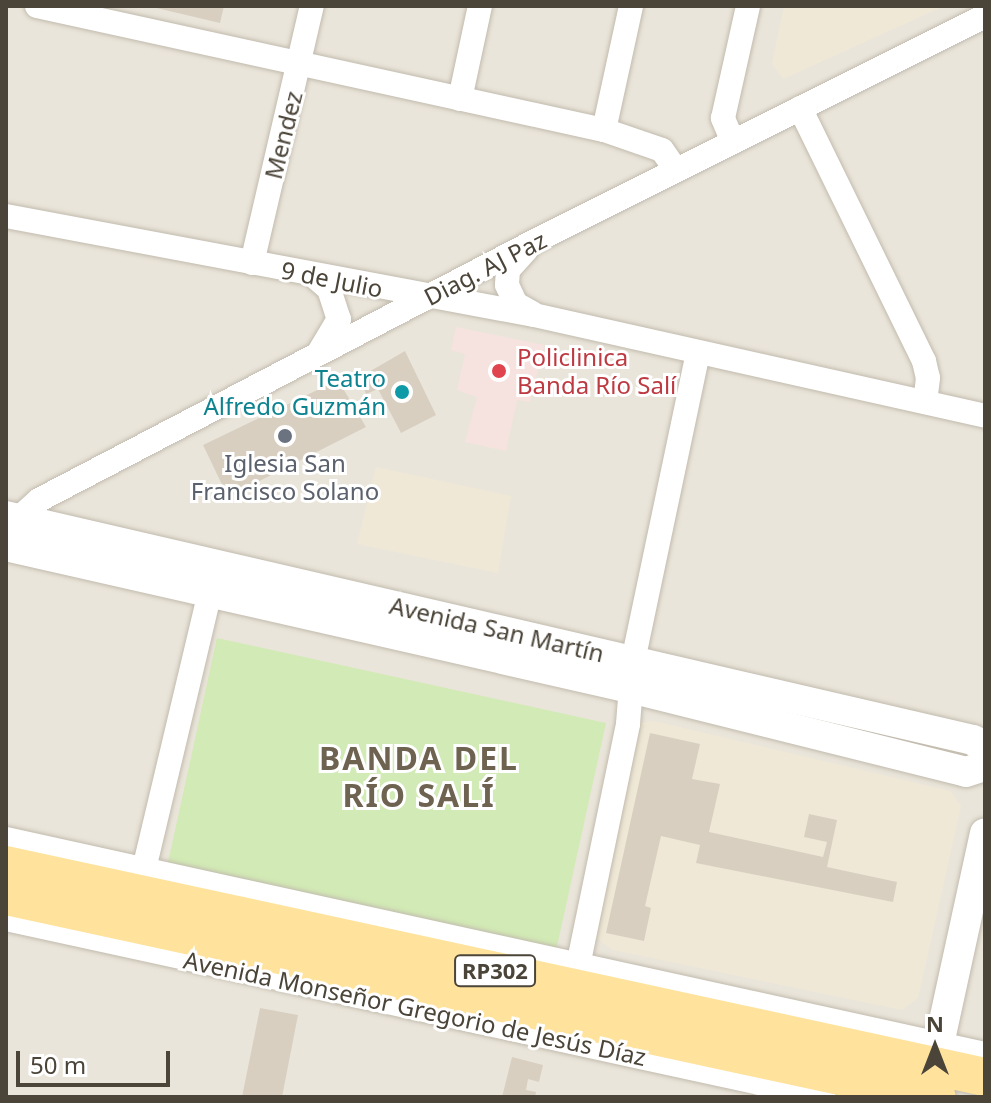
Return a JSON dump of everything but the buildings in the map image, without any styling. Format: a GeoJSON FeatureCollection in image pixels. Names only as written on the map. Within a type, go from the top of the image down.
{"type":"FeatureCollection","features":[{"type":"Feature","properties":{"kind":"main road","name":"Avenida Monseñor Gregorio de Jesús Díaz"},"geometry":{"type":"LineString","coordinates":[[6,865],[933,1080]]}},
{"type":"Feature","properties":{"kind":"main road","name":"Avenida Monseñor Gregorio de Jesús Díaz"},"geometry":{"type":"LineString","coordinates":[[6,896],[933,1080],[985,1077]]}},
{"type":"Feature","properties":{"kind":"street"},"geometry":{"type":"LineString","coordinates":[[37,6],[604,130],[662,150],[676,170]]}},
{"type":"Feature","properties":{"kind":"street","name":"Mendez"},"geometry":{"type":"LineString","coordinates":[[252,263],[312,6]]}},
{"type":"Feature","properties":{"kind":"street"},"geometry":{"type":"LineString","coordinates":[[460,99],[480,6]]}},
{"type":"Feature","properties":{"kind":"street"},"geometry":{"type":"LineString","coordinates":[[604,130],[631,6]]}},
{"type":"Feature","properties":{"kind":"street"},"geometry":{"type":"LineString","coordinates":[[733,142],[723,118],[748,6]]}},
{"type":"Feature","properties":{"kind":"street","name":"Diag. AJ Paz"},"geometry":{"type":"LineString","coordinates":[[10,532],[39,500],[533,242],[985,16]]}},
{"type":"Feature","properties":{"kind":"street"},"geometry":{"type":"LineString","coordinates":[[800,108],[924,361],[928,378],[925,402]]}},
{"type":"Feature","properties":{"kind":"street","name":"9 de Julio"},"geometry":{"type":"LineString","coordinates":[[6,216],[315,277],[534,315],[985,416]]}},
{"type":"Feature","properties":{"kind":"street"},"geometry":{"type":"LineString","coordinates":[[533,242],[513,262],[507,285],[516,304],[534,315]]}},
{"type":"Feature","properties":{"kind":"street"},"geometry":{"type":"LineString","coordinates":[[315,277],[329,289],[339,319],[316,355]]}},
{"type":"Feature","properties":{"kind":"street"},"geometry":{"type":"LineString","coordinates":[[579,961],[628,724],[632,674],[698,353]]}},
{"type":"Feature","properties":{"kind":"street","name":"Avenida San Martín"},"geometry":{"type":"LineString","coordinates":[[10,532],[632,674],[966,772],[985,766]]}},
{"type":"Feature","properties":{"kind":"street","name":"Avenida San Martín"},"geometry":{"type":"LineString","coordinates":[[10,532],[210,593],[973,740],[985,749]]}},
{"type":"Feature","properties":{"kind":"street"},"geometry":{"type":"LineString","coordinates":[[144,869],[210,593]]}},
{"type":"Feature","properties":{"kind":"street"},"geometry":{"type":"LineString","coordinates":[[933,1080],[985,833]]}},
{"type":"Feature","properties":{"kind":"street","name":"Avenida Monseñor Gregorio de Jesús Díaz"},"geometry":{"type":"LineString","coordinates":[[6,839],[579,961],[933,1080],[985,1054]]}},
{"type":"Feature","properties":{"kind":"street","name":"Avenida Monseñor Gregorio de Jesús Díaz"},"geometry":{"type":"LineString","coordinates":[[6,919],[824,1097]]}},
{"type":"Feature","properties":{"kind":"shaded area"},"geometry":{"type":"Polygon","coordinates":[[[6,6],[985,6],[985,1097],[6,1097],[6,6]]]}},
{"type":"Feature","properties":{"kind":"shaded area"},"geometry":{"type":"Polygon","coordinates":[[[784,6],[944,6],[783,79],[772,63],[784,6]]]}},
{"type":"Feature","properties":{"kind":"shaded area","name":"Policlinica Banda Río Salí"},"geometry":{"type":"Polygon","coordinates":[[[456,327],[544,345],[530,402],[517,400],[506,451],[465,442],[477,397],[457,390],[465,354],[451,350],[456,327]]]}},
{"type":"Feature","properties":{"kind":"shaded area"},"geometry":{"type":"Polygon","coordinates":[[[376,467],[511,496],[498,573],[357,544],[376,467]]]}},
{"type":"Feature","properties":{"kind":"shaded area"},"geometry":{"type":"Polygon","coordinates":[[[654,721],[950,791],[961,806],[918,998],[902,1010],[613,950],[586,931],[628,724],[654,721]]]}},
{"type":"Feature","properties":{"kind":"green space"},"geometry":{"type":"Polygon","coordinates":[[[217,638],[606,723],[556,951],[167,867],[217,638]]]}},
{"type":"Feature","properties":{"kind":"place","name":"Policlinica Banda Río Salí"},"geometry":{"type":"Point","coordinates":[499,371]}},
{"type":"Feature","properties":{"kind":"place","name":"Teatro Alfredo Guzmán"},"geometry":{"type":"Point","coordinates":[402,392]}},
{"type":"Feature","properties":{"kind":"place","name":"Iglesia San Francisco Solano"},"geometry":{"type":"Point","coordinates":[285,436]}},
{"type":"Feature","properties":{"kind":"district","name":"BANDA DEL RÍO SALÍ"},"geometry":{"type":"Point","coordinates":[419,778]}}]}
